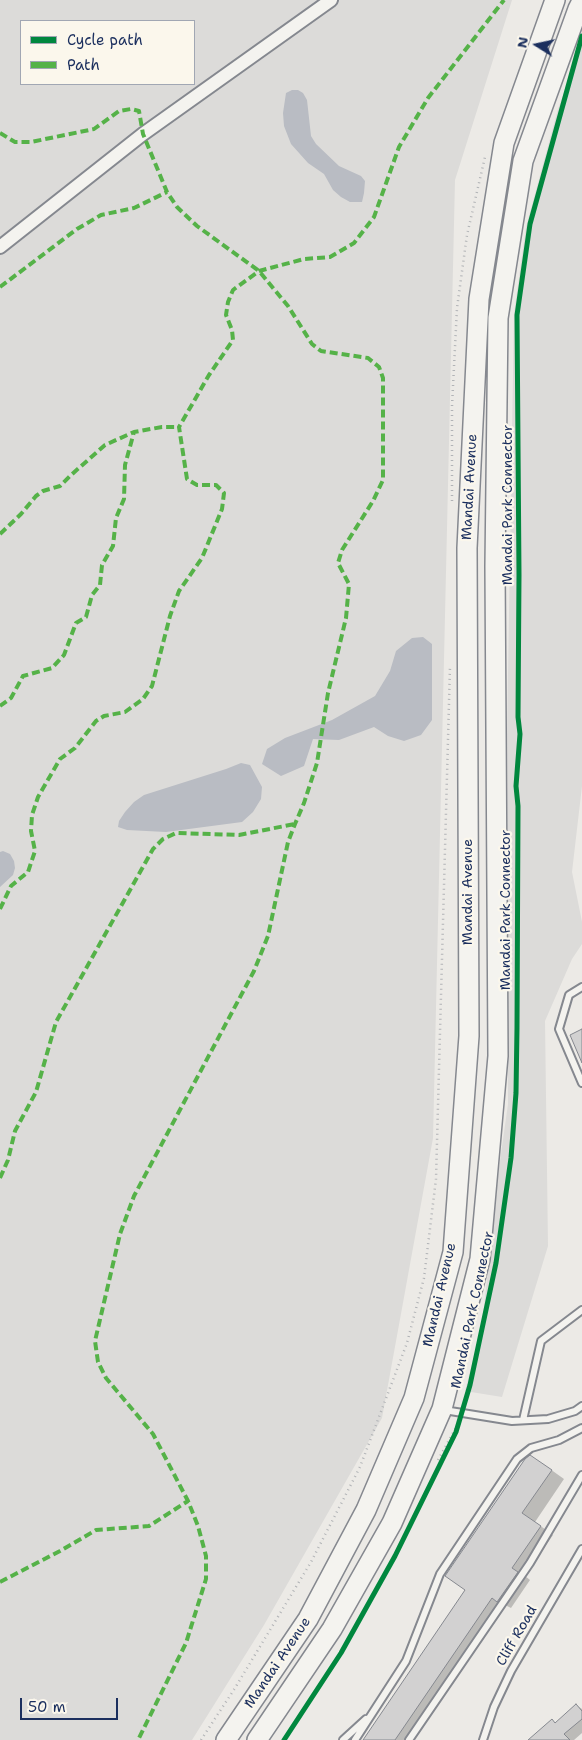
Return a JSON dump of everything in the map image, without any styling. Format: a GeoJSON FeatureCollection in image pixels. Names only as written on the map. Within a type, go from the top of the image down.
{"type":"FeatureCollection","features":[{"type":"Feature","properties":{"kind":"main road","name":"Mandai Avenue"},"geometry":{"type":"LineString","coordinates":[[226,1740],[308,1619],[366,1510],[414,1398],[453,1252],[469,1036],[467,548],[479,299],[504,143],[555,0]]}},
{"type":"Feature","properties":{"kind":"main road","name":"Mandai Avenue"},"geometry":{"type":"LineString","coordinates":[[257,1740],[332,1629],[392,1523],[442,1409],[480,1259],[498,1056],[495,566],[498,318],[523,161],[582,1]]}},
{"type":"Feature","properties":{"kind":"street"},"geometry":{"type":"LineString","coordinates":[[0,247],[143,134],[331,0]]}},
{"type":"Feature","properties":{"kind":"lane"},"geometry":{"type":"LineString","coordinates":[[582,987],[569,994],[559,1029],[582,1084]]}},
{"type":"Feature","properties":{"kind":"lane"},"geometry":{"type":"LineString","coordinates":[[523,1420],[542,1341],[582,1310]]}},
{"type":"Feature","properties":{"kind":"lane"},"geometry":{"type":"LineString","coordinates":[[442,1409],[512,1421],[548,1419],[575,1411],[582,1406]]}},
{"type":"Feature","properties":{"kind":"lane"},"geometry":{"type":"LineString","coordinates":[[355,1740],[406,1660],[440,1574],[517,1459],[531,1448],[559,1440],[582,1428]]}},
{"type":"Feature","properties":{"kind":"lane"},"geometry":{"type":"LineString","coordinates":[[409,1740],[530,1564],[582,1475]]}},
{"type":"Feature","properties":{"kind":"lane","name":"Cliff Road"},"geometry":{"type":"LineString","coordinates":[[483,1740],[494,1707],[511,1671],[582,1549]]}},
{"type":"Feature","properties":{"kind":"lane"},"geometry":{"type":"LineString","coordinates":[[343,1740],[373,1714]]}},
{"type":"Feature","properties":{"kind":"path"},"geometry":{"type":"LineString","coordinates":[[452,505],[452,406],[457,308],[467,235],[486,150]]}},
{"type":"Feature","properties":{"kind":"path"},"geometry":{"type":"LineString","coordinates":[[201,1740],[236,1688],[311,1562],[360,1467],[407,1343],[424,1278],[436,1179],[450,663]]}},
{"type":"Feature","properties":{"kind":"path"},"geometry":{"type":"LineString","coordinates":[[440,1466],[456,1432],[462,1413]]}},
{"type":"Feature","properties":{"kind":"shaded area"},"geometry":{"type":"Polygon","coordinates":[[[0,0],[512,0],[455,180],[433,1138],[382,1418],[264,1625],[192,1740],[0,1740],[0,0]]]}},
{"type":"Feature","properties":{"kind":"shaded area"},"geometry":{"type":"Polygon","coordinates":[[[582,44],[582,786],[572,872],[582,922],[582,944],[572,959],[545,1021],[548,1246],[502,1397],[465,1391],[482,1325],[508,1104],[507,734],[514,313],[526,227],[558,109],[582,44]]]}},
{"type":"Feature","properties":{"kind":"shaded area"},"geometry":{"type":"Polygon","coordinates":[[[298,90],[303,93],[307,100],[311,136],[316,144],[339,166],[361,176],[365,181],[362,202],[350,202],[341,197],[333,190],[324,174],[308,163],[291,144],[284,126],[283,113],[286,93],[298,90]]]}},
{"type":"Feature","properties":{"kind":"shaded area"},"geometry":{"type":"Polygon","coordinates":[[[423,637],[432,644],[432,720],[421,735],[404,741],[388,736],[374,727],[339,740],[313,739],[304,766],[281,776],[262,764],[267,749],[285,738],[332,720],[375,696],[390,671],[396,651],[412,638],[423,637]]]}},
{"type":"Feature","properties":{"kind":"shaded area"},"geometry":{"type":"Polygon","coordinates":[[[241,763],[250,765],[262,787],[261,799],[253,812],[242,822],[166,832],[127,830],[118,827],[119,821],[125,812],[144,795],[241,763]]]}},
{"type":"Feature","properties":{"kind":"shaded area"},"geometry":{"type":"Polygon","coordinates":[[[3,851],[10,854],[15,868],[13,875],[0,887],[0,852],[3,851]]]}},
{"type":"Feature","properties":{"kind":"building"},"geometry":{"type":"Polygon","coordinates":[[[582,1029],[582,1063],[570,1035],[582,1029]]]}},
{"type":"Feature","properties":{"kind":"building"},"geometry":{"type":"Polygon","coordinates":[[[530,1455],[552,1470],[522,1513],[541,1526],[512,1568],[518,1572],[497,1602],[492,1598],[395,1740],[363,1740],[465,1590],[445,1576],[525,1459],[530,1455]]]}},
{"type":"Feature","properties":{"kind":"building"},"geometry":{"type":"Polygon","coordinates":[[[576,1704],[582,1711],[582,1719],[564,1734],[570,1740],[528,1740],[552,1719],[555,1723],[576,1704]]]}},
{"type":"Feature","properties":{"kind":"marked path"},"geometry":{"type":"LineString","coordinates":[[0,909],[11,886],[28,872],[35,851],[31,831],[32,815],[38,797],[60,759],[75,748],[96,721],[104,716],[125,712],[143,699],[152,686],[170,616],[179,591],[202,558],[222,509],[224,493],[216,485],[197,485],[187,479],[179,427],[209,375],[233,340],[232,330],[226,315],[228,302],[233,290],[259,271],[304,259],[330,257],[354,243],[374,217],[399,147],[428,98],[504,0]]}},
{"type":"Feature","properties":{"kind":"marked path"},"geometry":{"type":"LineString","coordinates":[[0,133],[15,142],[31,142],[94,129],[119,111],[131,109],[139,111],[143,134],[167,192],[177,207],[197,226],[259,271],[288,306],[312,344],[321,351],[368,358],[379,367],[383,378],[383,480],[373,501],[342,550],[338,563],[349,584],[346,618],[328,693],[317,763],[304,803],[288,842],[268,936],[254,971],[134,1196],[120,1234],[95,1341],[98,1362],[106,1378],[153,1434],[188,1501],[198,1526],[206,1556],[206,1579],[186,1643],[138,1740]]}},
{"type":"Feature","properties":{"kind":"marked path"},"geometry":{"type":"LineString","coordinates":[[0,287],[77,229],[101,215],[134,208],[167,192]]}},
{"type":"Feature","properties":{"kind":"marked path"},"geometry":{"type":"LineString","coordinates":[[0,534],[36,496],[43,491],[60,486],[105,445],[134,432],[162,427],[179,427]]}},
{"type":"Feature","properties":{"kind":"marked path"},"geometry":{"type":"LineString","coordinates":[[0,706],[11,698],[23,676],[52,668],[64,655],[76,623],[86,617],[92,595],[100,585],[102,565],[113,546],[116,518],[124,499],[125,465],[134,432]]}},
{"type":"Feature","properties":{"kind":"marked path"},"geometry":{"type":"LineString","coordinates":[[0,1178],[8,1160],[15,1131],[36,1092],[56,1022],[153,849],[163,839],[176,833],[239,835],[295,824]]}},
{"type":"Feature","properties":{"kind":"marked path"},"geometry":{"type":"LineString","coordinates":[[0,1582],[96,1530],[149,1526],[188,1501]]}},
{"type":"Feature","properties":{"kind":"cycle path","name":"Mandai Park Connector"},"geometry":{"type":"LineString","coordinates":[[284,1740],[341,1653],[395,1556],[456,1432],[470,1385],[496,1263],[511,1158],[516,1093],[518,806],[516,786],[520,734],[518,717],[517,315],[530,224],[582,36]]}}]}
